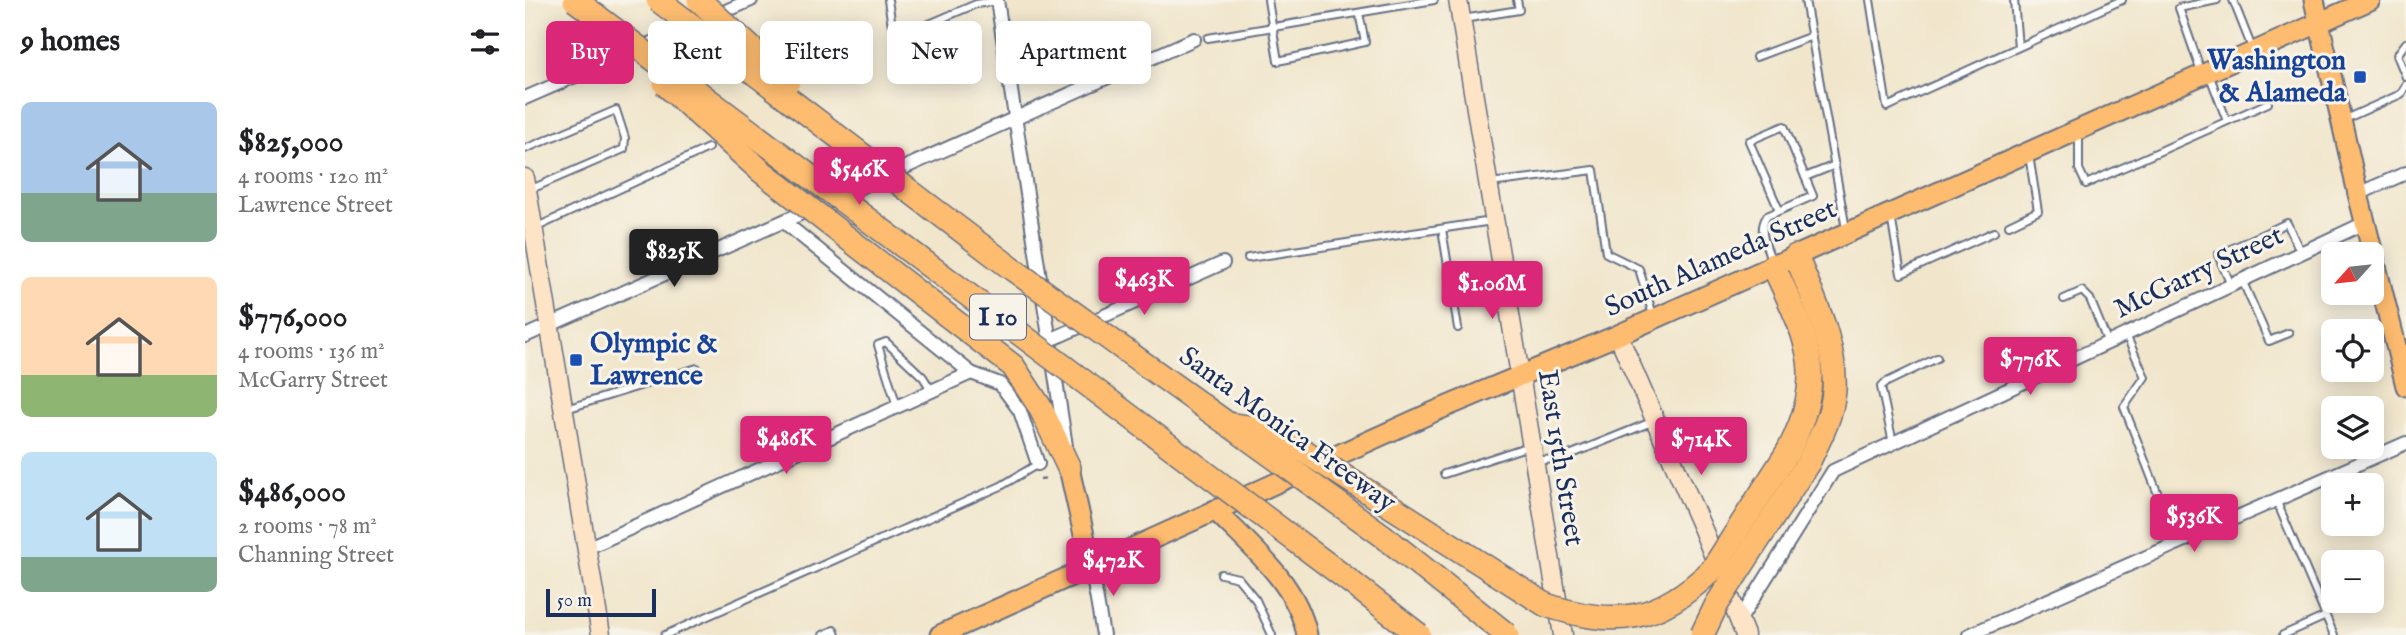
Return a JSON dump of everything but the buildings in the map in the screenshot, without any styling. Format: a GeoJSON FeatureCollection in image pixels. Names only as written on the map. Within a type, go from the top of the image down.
{"type":"FeatureCollection","features":[{"type":"Feature","properties":{"kind":"highway"},"geometry":{"type":"LineString","coordinates":[[574,0],[761,171],[1013,366],[1040,407],[1058,473]]}},
{"type":"Feature","properties":{"kind":"highway","name":"I 10"},"geometry":{"type":"LineString","coordinates":[[574,0],[1419,635]]}},
{"type":"Feature","properties":{"kind":"highway","name":"Santa Monica Freeway"},"geometry":{"type":"LineString","coordinates":[[658,0],[1011,268],[1382,536],[1507,635]]}},
{"type":"Feature","properties":{"kind":"highway"},"geometry":{"type":"LineString","coordinates":[[699,0],[888,174]]}},
{"type":"Feature","properties":{"kind":"highway"},"geometry":{"type":"LineString","coordinates":[[1230,425],[1271,430],[1546,605],[1580,616],[1616,619],[1644,614],[1665,606],[1697,585],[1712,570],[1799,457],[1826,427],[1833,393],[1828,340],[1796,256]]}},
{"type":"Feature","properties":{"kind":"highway"},"geometry":{"type":"LineString","coordinates":[[1702,635],[1799,457],[1803,422],[1810,395],[1811,365],[1802,328],[1773,265]]}},
{"type":"Feature","properties":{"kind":"main road"},"geometry":{"type":"LineString","coordinates":[[2314,0],[2358,194],[2406,386]]}},
{"type":"Feature","properties":{"kind":"main road","name":"South Alameda Street"},"geometry":{"type":"LineString","coordinates":[[940,635],[1431,413],[1618,335],[2370,0]]}},
{"type":"Feature","properties":{"kind":"main road"},"geometry":{"type":"LineString","coordinates":[[1058,473],[1091,566]]}},
{"type":"Feature","properties":{"kind":"main road"},"geometry":{"type":"LineString","coordinates":[[1215,510],[1277,575],[1293,600],[1307,635]]}},
{"type":"Feature","properties":{"kind":"street"},"geometry":{"type":"LineString","coordinates":[[525,98],[751,0]]}},
{"type":"Feature","properties":{"kind":"street"},"geometry":{"type":"LineString","coordinates":[[997,0],[1050,340],[1058,473]]}},
{"type":"Feature","properties":{"kind":"street","name":"East 15th Street"},"geometry":{"type":"LineString","coordinates":[[1458,0],[1563,635]]}},
{"type":"Feature","properties":{"kind":"street"},"geometry":{"type":"LineString","coordinates":[[525,336],[1194,39]]}},
{"type":"Feature","properties":{"kind":"street"},"geometry":{"type":"LineString","coordinates":[[2358,194],[2406,173]]}},
{"type":"Feature","properties":{"kind":"street"},"geometry":{"type":"LineString","coordinates":[[526,184],[601,635]]}},
{"type":"Feature","properties":{"kind":"street"},"geometry":{"type":"LineString","coordinates":[[785,222],[971,373],[1000,384],[1020,411],[1038,464]]}},
{"type":"Feature","properties":{"kind":"street","name":"McGarry Street"},"geometry":{"type":"LineString","coordinates":[[1742,628],[1833,471],[2365,223]]}},
{"type":"Feature","properties":{"kind":"street"},"geometry":{"type":"LineString","coordinates":[[1050,340],[1223,263]]}},
{"type":"Feature","properties":{"kind":"street"},"geometry":{"type":"LineString","coordinates":[[1618,335],[1704,532],[1742,628]]}},
{"type":"Feature","properties":{"kind":"street"},"geometry":{"type":"LineString","coordinates":[[587,548],[971,373]]}},
{"type":"Feature","properties":{"kind":"street"},"geometry":{"type":"LineString","coordinates":[[1969,635],[2406,443]]}},
{"type":"Feature","properties":{"kind":"street"},"geometry":{"type":"LineString","coordinates":[[1091,566],[1103,635]]}},
{"type":"Feature","properties":{"kind":"lane"},"geometry":{"type":"LineString","coordinates":[[888,0],[892,26],[908,33],[976,4],[997,0]]}},
{"type":"Feature","properties":{"kind":"lane"},"geometry":{"type":"LineString","coordinates":[[1268,0],[1278,61],[1365,42],[1359,13]]}},
{"type":"Feature","properties":{"kind":"lane"},"geometry":{"type":"LineString","coordinates":[[1207,38],[1434,0]]}},
{"type":"Feature","properties":{"kind":"lane"},"geometry":{"type":"LineString","coordinates":[[1461,19],[1519,10],[1517,0]]}},
{"type":"Feature","properties":{"kind":"lane"},"geometry":{"type":"LineString","coordinates":[[1805,0],[1847,233]]}},
{"type":"Feature","properties":{"kind":"lane"},"geometry":{"type":"LineString","coordinates":[[1870,0],[1887,107],[2122,0]]}},
{"type":"Feature","properties":{"kind":"lane"},"geometry":{"type":"LineString","coordinates":[[2014,0],[2018,47]]}},
{"type":"Feature","properties":{"kind":"lane"},"geometry":{"type":"LineString","coordinates":[[2217,0],[2179,8],[2227,121]]}},
{"type":"Feature","properties":{"kind":"lane"},"geometry":{"type":"LineString","coordinates":[[2232,0],[2253,53]]}},
{"type":"Feature","properties":{"kind":"lane"},"geometry":{"type":"LineString","coordinates":[[1756,57],[1812,36]]}},
{"type":"Feature","properties":{"kind":"lane"},"geometry":{"type":"LineString","coordinates":[[2406,43],[2397,55],[2406,77]]}},
{"type":"Feature","properties":{"kind":"lane"},"geometry":{"type":"LineString","coordinates":[[2341,121],[2401,94],[2406,85]]}},
{"type":"Feature","properties":{"kind":"lane"},"geometry":{"type":"LineString","coordinates":[[2079,130],[2079,169],[2086,184],[2268,103]]}},
{"type":"Feature","properties":{"kind":"lane"},"geometry":{"type":"LineString","coordinates":[[525,149],[616,110],[625,138],[624,149],[526,184]]}},
{"type":"Feature","properties":{"kind":"lane"},"geometry":{"type":"LineString","coordinates":[[1773,265],[1762,234],[1763,222],[1767,216],[1813,196],[1784,126],[1749,141],[1779,210]]}},
{"type":"Feature","properties":{"kind":"lane"},"geometry":{"type":"LineString","coordinates":[[534,228],[708,148]]}},
{"type":"Feature","properties":{"kind":"lane"},"geometry":{"type":"LineString","coordinates":[[2009,225],[2038,211],[2029,153]]}},
{"type":"Feature","properties":{"kind":"lane"},"geometry":{"type":"LineString","coordinates":[[1805,177],[1835,165]]}},
{"type":"Feature","properties":{"kind":"lane"},"geometry":{"type":"LineString","coordinates":[[1488,183],[1594,170],[1606,253],[1639,269],[1654,319]]}},
{"type":"Feature","properties":{"kind":"lane"},"geometry":{"type":"LineString","coordinates":[[1891,214],[1902,274],[1994,232]]}},
{"type":"Feature","properties":{"kind":"lane"},"geometry":{"type":"LineString","coordinates":[[1248,258],[1494,221]]}},
{"type":"Feature","properties":{"kind":"lane"},"geometry":{"type":"LineString","coordinates":[[2289,333],[2269,341],[2218,255],[2287,223],[2301,253]]}},
{"type":"Feature","properties":{"kind":"lane"},"geometry":{"type":"LineString","coordinates":[[1442,229],[1458,328]]}},
{"type":"Feature","properties":{"kind":"lane"},"geometry":{"type":"LineString","coordinates":[[2064,299],[2082,291],[2090,299],[2108,343]]}},
{"type":"Feature","properties":{"kind":"lane"},"geometry":{"type":"LineString","coordinates":[[2126,334],[2145,377],[2125,407],[2177,543]]}},
{"type":"Feature","properties":{"kind":"lane"},"geometry":{"type":"LineString","coordinates":[[897,406],[878,345],[886,342],[923,377],[932,391]]}},
{"type":"Feature","properties":{"kind":"lane"},"geometry":{"type":"LineString","coordinates":[[1893,443],[1881,387],[1937,358]]}},
{"type":"Feature","properties":{"kind":"lane"},"geometry":{"type":"LineString","coordinates":[[565,409],[697,368]]}},
{"type":"Feature","properties":{"kind":"lane"},"geometry":{"type":"LineString","coordinates":[[1444,474],[1532,453],[1562,458],[1656,421]]}},
{"type":"Feature","properties":{"kind":"lane"},"geometry":{"type":"LineString","coordinates":[[665,635],[1001,486],[1038,464]]}},
{"type":"Feature","properties":{"kind":"lane"},"geometry":{"type":"LineString","coordinates":[[2276,500],[2334,635]]}},
{"type":"Feature","properties":{"kind":"lane"},"geometry":{"type":"LineString","coordinates":[[1221,574],[1238,578],[1256,600],[1272,635]]}},
{"type":"Feature","properties":{"kind":"lane"},"geometry":{"type":"LineString","coordinates":[[2283,635],[2326,616]]}},
{"type":"Feature","properties":{"kind":"lane"},"geometry":{"type":"LineString","coordinates":[[824,635],[834,630],[836,635]]}},
{"type":"Feature","properties":{"kind":"path"},"geometry":{"type":"LineString","coordinates":[[1040,479],[1058,473]]}},
{"type":"Feature","properties":{"kind":"place","name":"Washington & Alameda"},"geometry":{"type":"Point","coordinates":[2360,77]}},
{"type":"Feature","properties":{"kind":"place","name":"Olympic & Lawrence"},"geometry":{"type":"Point","coordinates":[576,360]}}]}
